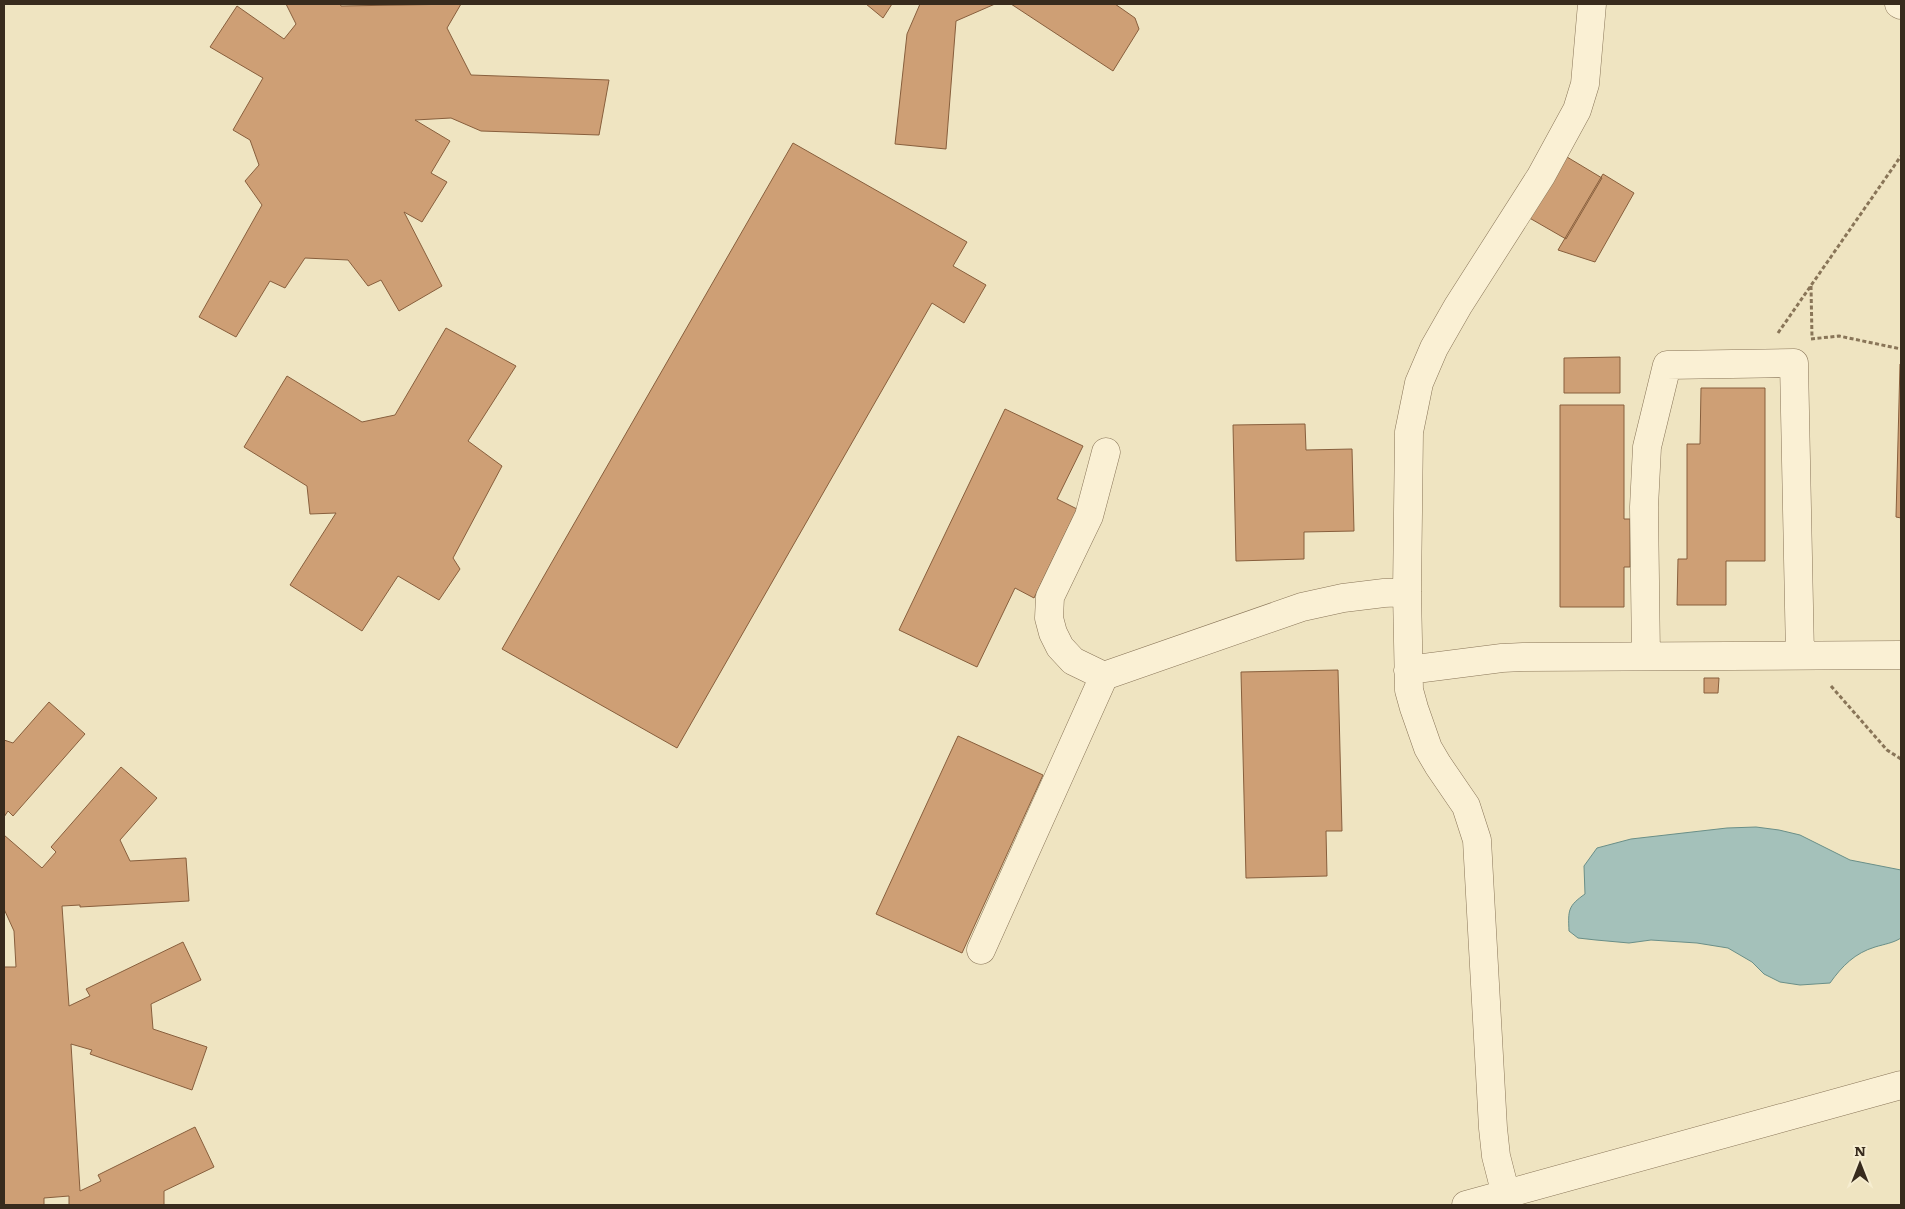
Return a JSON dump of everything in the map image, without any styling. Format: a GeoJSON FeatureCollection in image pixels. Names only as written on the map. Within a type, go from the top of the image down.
{"type":"FeatureCollection","features":[{"type":"Feature","properties":{"kind":"lane"},"geometry":{"type":"LineString","coordinates":[[1506,1195],[1496,1156],[1493,1128],[1477,840],[1466,806],[1428,748],[1409,690],[1407,592],[1409,432],[1419,384],[1430,357],[1458,306],[1541,176],[1577,110],[1585,84],[1592,4]]}},
{"type":"Feature","properties":{"kind":"lane"},"geometry":{"type":"LineString","coordinates":[[1646,656],[1644,507],[1648,447],[1654,414],[1667,365],[1764,363],[1794,363],[1800,655]]}},
{"type":"Feature","properties":{"kind":"lane"},"geometry":{"type":"LineString","coordinates":[[1106,452],[1089,516],[1050,597],[1049,618],[1053,633],[1066,654],[1073,661],[1104,676],[1302,607],[1343,598],[1407,592]]}},
{"type":"Feature","properties":{"kind":"lane"},"geometry":{"type":"LineString","coordinates":[[1408,670],[1502,658],[1901,655]]}},
{"type":"Feature","properties":{"kind":"lane"},"geometry":{"type":"LineString","coordinates":[[981,950],[1104,676]]}},
{"type":"Feature","properties":{"kind":"lane"},"geometry":{"type":"LineString","coordinates":[[1466,1205],[1901,1085]]}},
{"type":"Feature","properties":{"kind":"path"},"geometry":{"type":"LineString","coordinates":[[1764,363],[1777,333],[1901,156]]}},
{"type":"Feature","properties":{"kind":"path"},"geometry":{"type":"LineString","coordinates":[[1794,363],[1812,338],[1811,286]]}},
{"type":"Feature","properties":{"kind":"path"},"geometry":{"type":"LineString","coordinates":[[1812,338],[1839,336],[1901,349]]}},
{"type":"Feature","properties":{"kind":"path"},"geometry":{"type":"LineString","coordinates":[[1800,655],[1824,678],[1887,750],[1901,759]]}},
{"type":"Feature","properties":{"kind":"water"},"geometry":{"type":"Polygon","coordinates":[[[1756,827],[1800,835],[1850,860],[1901,870],[1901,938],[1861,953],[1844,966],[1830,983],[1800,985],[1780,982],[1764,974],[1752,962],[1728,948],[1697,943],[1651,940],[1629,943],[1596,940],[1578,938],[1569,931],[1570,909],[1585,894],[1584,866],[1597,848],[1631,839],[1727,828],[1756,827]]]}},
{"type":"Feature","properties":{"kind":"building"},"geometry":{"type":"Polygon","coordinates":[[[286,4],[340,4],[341,6],[461,4],[447,28],[471,75],[609,80],[599,135],[481,131],[451,118],[415,120],[450,141],[431,173],[447,182],[422,222],[404,212],[442,286],[399,311],[381,280],[368,286],[348,260],[305,258],[285,288],[270,281],[236,337],[199,317],[262,205],[245,181],[259,165],[250,140],[233,130],[263,78],[210,47],[237,6],[284,39],[296,24],[286,4]]]}},
{"type":"Feature","properties":{"kind":"building"},"geometry":{"type":"Polygon","coordinates":[[[866,4],[892,4],[883,18],[866,4]]]}},
{"type":"Feature","properties":{"kind":"building"},"geometry":{"type":"Polygon","coordinates":[[[920,4],[995,4],[956,21],[946,149],[895,144],[907,34],[920,4]]]}},
{"type":"Feature","properties":{"kind":"building"},"geometry":{"type":"Polygon","coordinates":[[[1011,4],[1115,4],[1135,18],[1139,29],[1113,71],[1011,4]]]}},
{"type":"Feature","properties":{"kind":"building"},"geometry":{"type":"Polygon","coordinates":[[[793,143],[967,242],[953,266],[986,285],[964,323],[932,303],[677,748],[502,649],[793,143]]]}},
{"type":"Feature","properties":{"kind":"building"},"geometry":{"type":"Polygon","coordinates":[[[1562,154],[1602,178],[1566,239],[1526,216],[1562,154]]]}},
{"type":"Feature","properties":{"kind":"building"},"geometry":{"type":"Polygon","coordinates":[[[1603,174],[1634,193],[1595,262],[1558,250],[1603,174]]]}},
{"type":"Feature","properties":{"kind":"building"},"geometry":{"type":"Polygon","coordinates":[[[446,328],[516,366],[468,441],[502,466],[453,558],[460,569],[439,600],[398,576],[362,631],[290,585],[336,513],[310,514],[307,486],[244,447],[287,376],[362,422],[395,415],[446,328]]]}},
{"type":"Feature","properties":{"kind":"building"},"geometry":{"type":"Polygon","coordinates":[[[1620,357],[1620,393],[1564,393],[1564,358],[1620,357]]]}},
{"type":"Feature","properties":{"kind":"building"},"geometry":{"type":"Polygon","coordinates":[[[1901,364],[1901,518],[1896,517],[1901,364]]]}},
{"type":"Feature","properties":{"kind":"building"},"geometry":{"type":"Polygon","coordinates":[[[1701,388],[1765,388],[1765,561],[1726,561],[1726,605],[1677,605],[1678,559],[1687,559],[1687,444],[1700,444],[1701,388]]]}},
{"type":"Feature","properties":{"kind":"building"},"geometry":{"type":"Polygon","coordinates":[[[1560,405],[1624,405],[1624,519],[1630,519],[1630,567],[1624,567],[1624,607],[1560,607],[1560,405]]]}},
{"type":"Feature","properties":{"kind":"building"},"geometry":{"type":"Polygon","coordinates":[[[1005,409],[1083,446],[1057,499],[1077,509],[1034,598],[1015,588],[977,667],[899,630],[1005,409]]]}},
{"type":"Feature","properties":{"kind":"building"},"geometry":{"type":"Polygon","coordinates":[[[1305,424],[1306,450],[1352,449],[1354,531],[1304,532],[1304,559],[1236,561],[1233,425],[1305,424]]]}},
{"type":"Feature","properties":{"kind":"building"},"geometry":{"type":"Polygon","coordinates":[[[1338,670],[1342,831],[1326,831],[1327,876],[1246,878],[1241,672],[1338,670]]]}},
{"type":"Feature","properties":{"kind":"building"},"geometry":{"type":"Polygon","coordinates":[[[1704,678],[1719,678],[1718,693],[1704,693],[1704,678]]]}},
{"type":"Feature","properties":{"kind":"building"},"geometry":{"type":"Polygon","coordinates":[[[49,702],[85,734],[13,816],[8,811],[4,817],[4,740],[13,743],[49,702]]]}},
{"type":"Feature","properties":{"kind":"building"},"geometry":{"type":"Polygon","coordinates":[[[958,736],[1043,775],[962,953],[876,914],[958,736]]]}},
{"type":"Feature","properties":{"kind":"building"},"geometry":{"type":"Polygon","coordinates":[[[121,767],[157,798],[120,840],[130,861],[186,858],[189,901],[80,907],[80,905],[62,906],[69,1006],[90,996],[86,989],[183,942],[201,980],[151,1004],[153,1029],[207,1047],[192,1090],[90,1054],[92,1050],[71,1044],[80,1191],[101,1181],[98,1175],[195,1127],[214,1167],[164,1191],[164,1205],[69,1205],[69,1196],[44,1198],[44,1205],[4,1205],[4,967],[16,967],[14,931],[4,909],[4,835],[42,868],[56,852],[51,847],[121,767]]]}}]}
